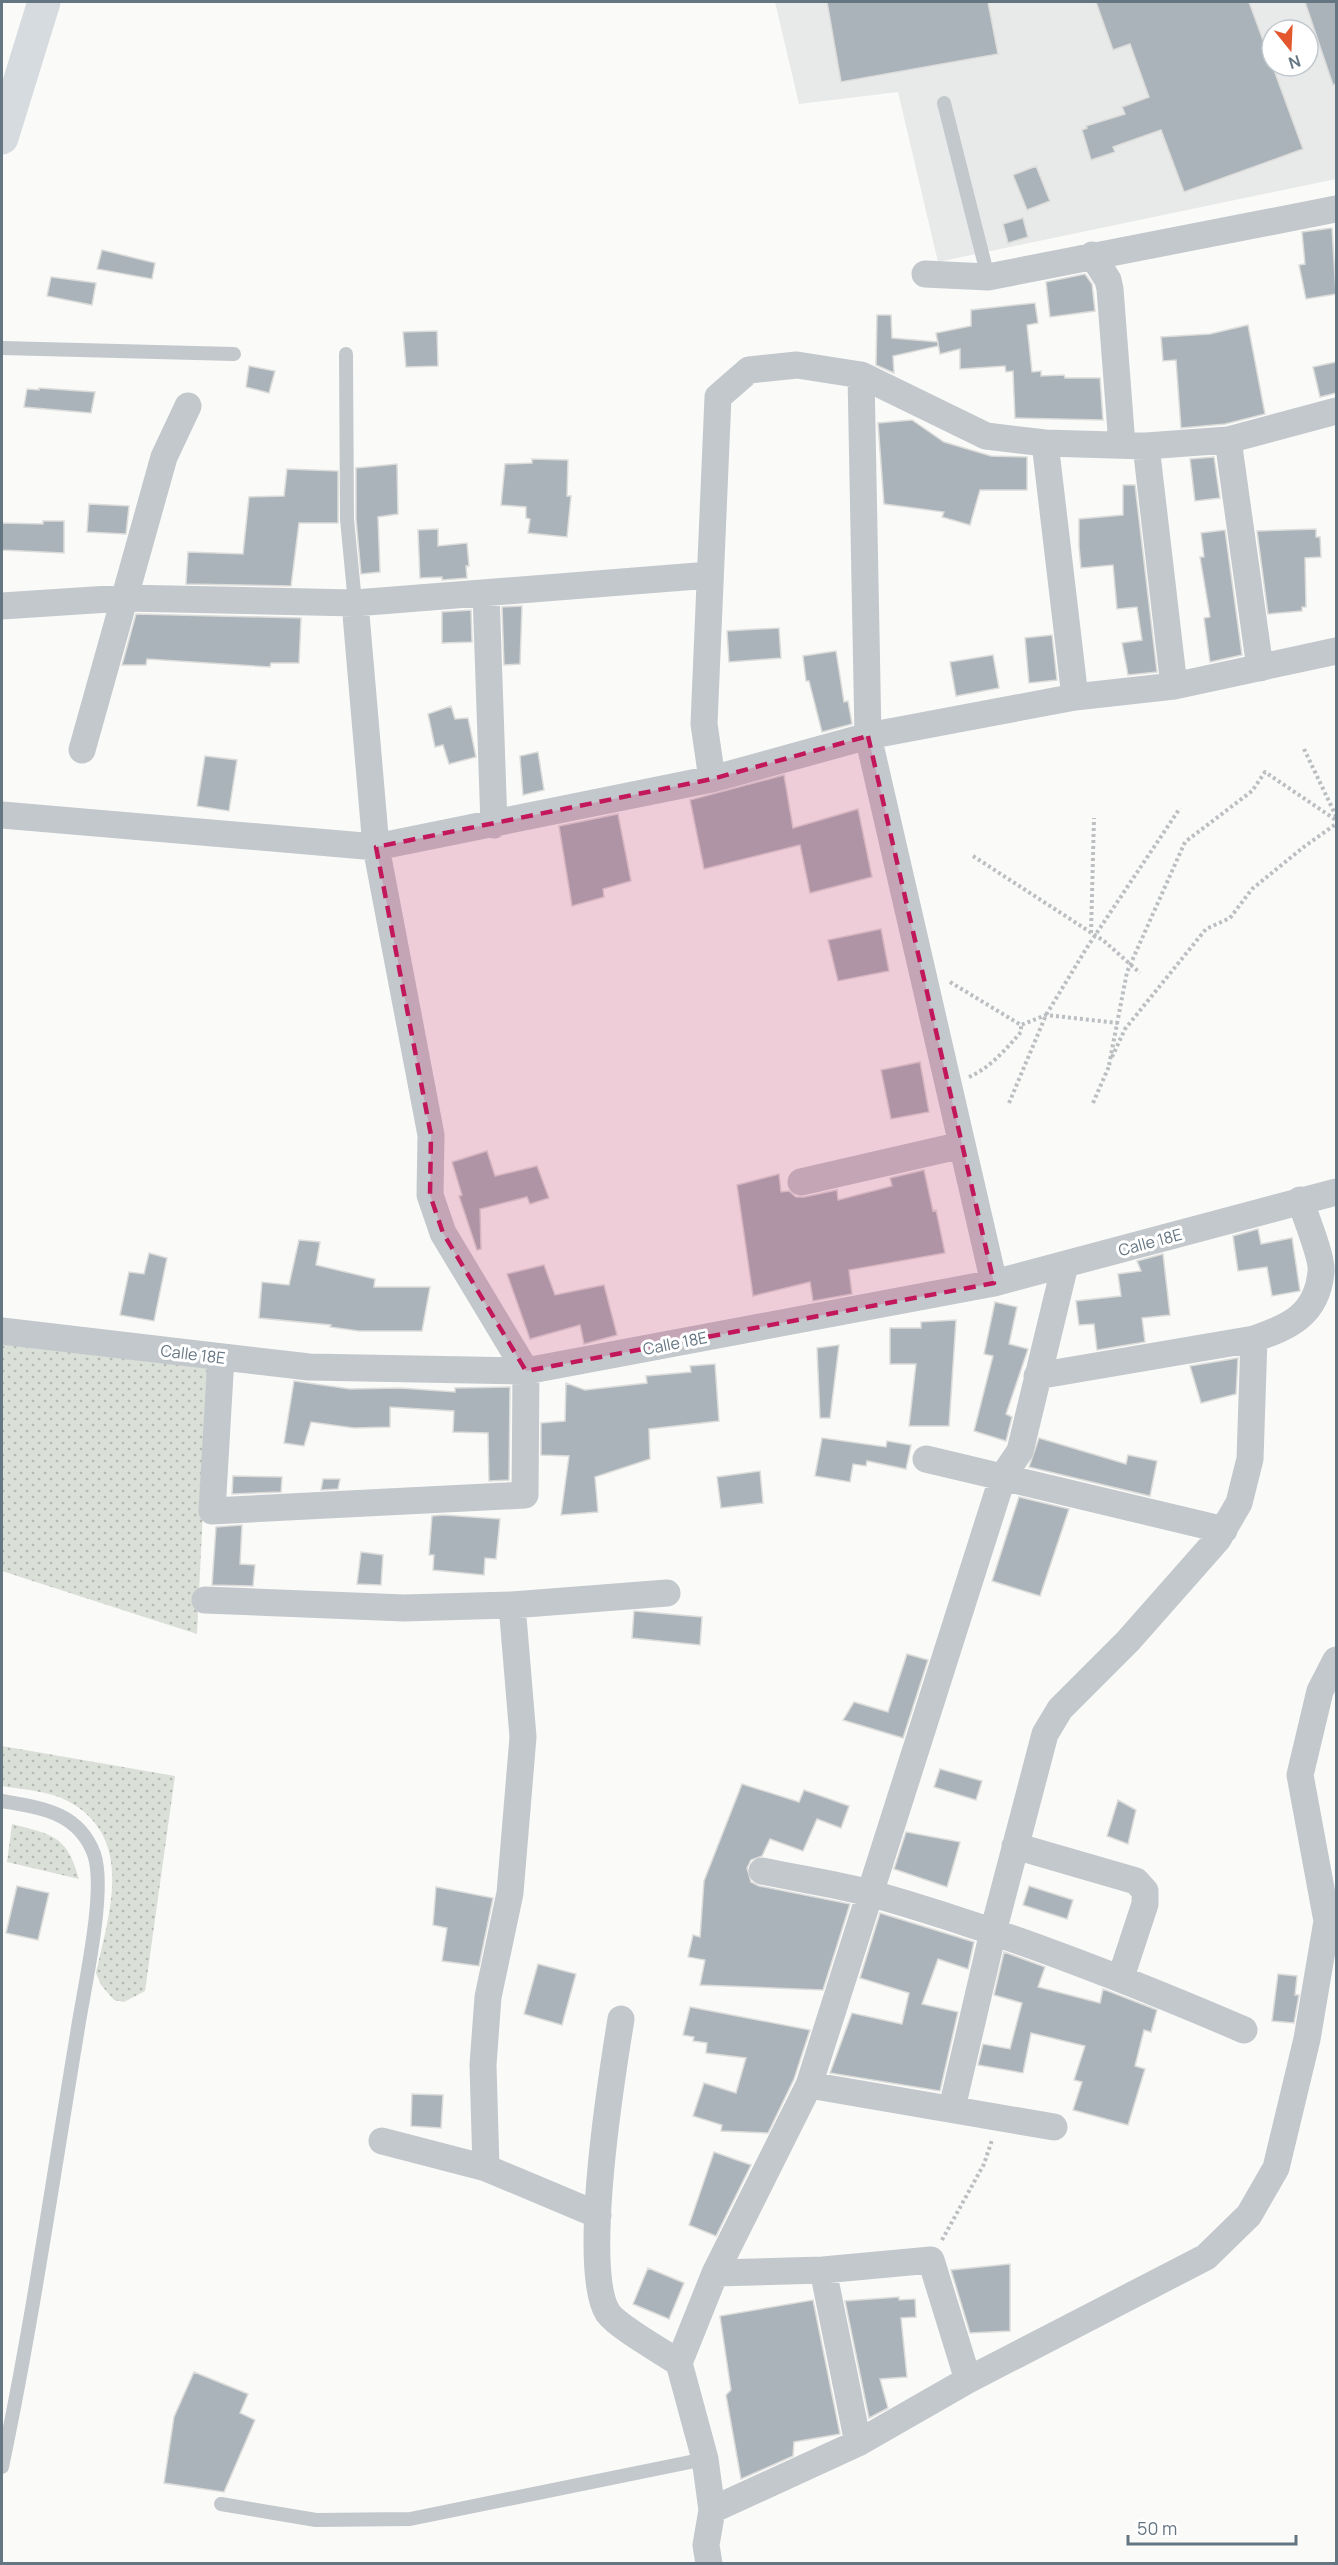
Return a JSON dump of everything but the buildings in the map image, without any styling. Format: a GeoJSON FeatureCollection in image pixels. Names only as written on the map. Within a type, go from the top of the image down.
{"type":"FeatureCollection","features":[{"type":"Feature","properties":{"kind":"highway"},"geometry":{"type":"LineString","coordinates":[[2,138],[44,2]]}},
{"type":"Feature","properties":{"kind":"street"},"geometry":{"type":"LineString","coordinates":[[925,274],[988,277],[1336,209]]}},
{"type":"Feature","properties":{"kind":"street"},"geometry":{"type":"LineString","coordinates":[[1092,255],[1108,280],[1110,289],[1174,686]]}},
{"type":"Feature","properties":{"kind":"street"},"geometry":{"type":"LineString","coordinates":[[712,779],[704,724],[718,397],[749,370],[797,365],[861,375],[986,436],[1045,443],[1134,445],[1228,440],[1336,411]]}},
{"type":"Feature","properties":{"kind":"street"},"geometry":{"type":"LineString","coordinates":[[861,375],[868,736],[994,1283]]}},
{"type":"Feature","properties":{"kind":"street"},"geometry":{"type":"LineString","coordinates":[[82,750],[164,458],[188,406]]}},
{"type":"Feature","properties":{"kind":"street"},"geometry":{"type":"LineString","coordinates":[[1228,440],[1260,668]]}},
{"type":"Feature","properties":{"kind":"street"},"geometry":{"type":"LineString","coordinates":[[1045,443],[1075,697]]}},
{"type":"Feature","properties":{"kind":"street"},"geometry":{"type":"LineString","coordinates":[[2,606],[124,598],[355,603],[710,575]]}},
{"type":"Feature","properties":{"kind":"street"},"geometry":{"type":"LineString","coordinates":[[486,593],[494,825]]}},
{"type":"Feature","properties":{"kind":"street"},"geometry":{"type":"LineString","coordinates":[[221,1357],[212,1510],[525,1495],[526,1371],[443,1233],[430,1196],[431,1135],[376,847],[355,603]]}},
{"type":"Feature","properties":{"kind":"street"},"geometry":{"type":"LineString","coordinates":[[2,815],[376,847],[494,825],[712,779],[868,736],[1075,697],[1174,686],[1336,651]]}},
{"type":"Feature","properties":{"kind":"street"},"geometry":{"type":"LineString","coordinates":[[801,1182],[962,1145]]}},
{"type":"Feature","properties":{"kind":"street","name":"Calle 18E"},"geometry":{"type":"LineString","coordinates":[[2,1331],[309,1367],[526,1371],[994,1283],[1336,1192]]}},
{"type":"Feature","properties":{"kind":"street"},"geometry":{"type":"LineString","coordinates":[[1037,1376],[1254,1339],[1287,1328],[1305,1313],[1329,1271],[1300,1200]]}},
{"type":"Feature","properties":{"kind":"street"},"geometry":{"type":"LineString","coordinates":[[709,2564],[706,2545],[712,2510],[705,2458],[679,2363],[715,2273],[809,2085],[872,1894],[1003,1476],[1020,1451],[1065,1265]]}},
{"type":"Feature","properties":{"kind":"street"},"geometry":{"type":"LineString","coordinates":[[952,2108],[993,1932],[1045,1734],[1060,1709],[1128,1641],[1224,1530],[1239,1503],[1250,1459],[1254,1339]]}},
{"type":"Feature","properties":{"kind":"street"},"geometry":{"type":"LineString","coordinates":[[926,1459],[1224,1530]]}},
{"type":"Feature","properties":{"kind":"street"},"geometry":{"type":"LineString","coordinates":[[205,1600],[404,1608],[512,1605],[667,1593]]}},
{"type":"Feature","properties":{"kind":"street"},"geometry":{"type":"LineString","coordinates":[[486,2168],[483,2065],[488,1997],[510,1893],[523,1737],[512,1605]]}},
{"type":"Feature","properties":{"kind":"street"},"geometry":{"type":"LineString","coordinates":[[712,2510],[858,2443],[968,2380],[1206,2258],[1249,2215],[1276,2168],[1307,2039],[1327,1921],[1300,1775],[1320,1691],[1336,1660]]}},
{"type":"Feature","properties":{"kind":"street"},"geometry":{"type":"LineString","coordinates":[[1015,1846],[1136,1881],[1145,1891],[1145,1904],[1120,1977]]}},
{"type":"Feature","properties":{"kind":"street"},"geometry":{"type":"LineString","coordinates":[[762,1871],[872,1894],[993,1932],[1120,1977],[1244,2030]]}},
{"type":"Feature","properties":{"kind":"street"},"geometry":{"type":"LineString","coordinates":[[621,2019],[606,2110],[598,2215],[598,2286],[610,2315],[679,2363]]}},
{"type":"Feature","properties":{"kind":"street"},"geometry":{"type":"LineString","coordinates":[[809,2085],[992,2114],[1054,2127]]}},
{"type":"Feature","properties":{"kind":"street"},"geometry":{"type":"LineString","coordinates":[[382,2141],[486,2168],[598,2215]]}},
{"type":"Feature","properties":{"kind":"street"},"geometry":{"type":"LineString","coordinates":[[715,2273],[823,2270],[931,2259],[968,2380]]}},
{"type":"Feature","properties":{"kind":"street"},"geometry":{"type":"LineString","coordinates":[[823,2270],[858,2443]]}},
{"type":"Feature","properties":{"kind":"lane"},"geometry":{"type":"LineString","coordinates":[[944,104],[988,277]]}},
{"type":"Feature","properties":{"kind":"lane"},"geometry":{"type":"LineString","coordinates":[[2,348],[234,354]]}},
{"type":"Feature","properties":{"kind":"lane"},"geometry":{"type":"LineString","coordinates":[[346,354],[347,519],[355,603]]}},
{"type":"Feature","properties":{"kind":"lane"},"geometry":{"type":"LineString","coordinates":[[2,1802],[63,1815],[80,1833],[93,1853],[99,1875],[93,1935],[44,2234],[2,2467]]}},
{"type":"Feature","properties":{"kind":"lane"},"geometry":{"type":"LineString","coordinates":[[220,2504],[316,2520],[410,2519],[705,2458]]}},
{"type":"Feature","properties":{"kind":"path"},"geometry":{"type":"LineString","coordinates":[[1304,749],[1336,820]]}},
{"type":"Feature","properties":{"kind":"path"},"geometry":{"type":"LineString","coordinates":[[1109,1065],[1131,965],[1185,842],[1252,791],[1266,772],[1336,820]]}},
{"type":"Feature","properties":{"kind":"path"},"geometry":{"type":"LineString","coordinates":[[1009,1103],[1046,1015],[1180,808]]}},
{"type":"Feature","properties":{"kind":"path"},"geometry":{"type":"LineString","coordinates":[[1090,933],[1094,818]]}},
{"type":"Feature","properties":{"kind":"path"},"geometry":{"type":"LineString","coordinates":[[1093,1103],[1125,1029],[1206,929],[1230,918],[1252,889],[1336,820]]}},
{"type":"Feature","properties":{"kind":"path"},"geometry":{"type":"LineString","coordinates":[[973,856],[1096,936],[1140,973]]}},
{"type":"Feature","properties":{"kind":"path"},"geometry":{"type":"LineString","coordinates":[[924,974],[946,980],[1021,1025]]}},
{"type":"Feature","properties":{"kind":"path"},"geometry":{"type":"LineString","coordinates":[[1021,1025],[1046,1015],[1118,1023]]}},
{"type":"Feature","properties":{"kind":"path"},"geometry":{"type":"LineString","coordinates":[[949,1085],[983,1071],[1021,1032],[1021,1025]]}},
{"type":"Feature","properties":{"kind":"path"},"geometry":{"type":"LineString","coordinates":[[931,2259],[984,2164],[995,2132],[992,2114]]}},
{"type":"Feature","properties":{"kind":"highlighted area"},"geometry":{"type":"Polygon","coordinates":[[[868,736],[994,1283],[526,1371],[443,1233],[430,1195],[431,1135],[376,847],[712,779],[868,736]]]}},
{"type":"Feature","properties":{"kind":"shaded area"},"geometry":{"type":"Polygon","coordinates":[[[775,2],[1336,2],[1336,179],[938,262],[898,92],[799,104],[775,2]]]}},
{"type":"Feature","properties":{"kind":"shaded area"},"geometry":{"type":"Polygon","coordinates":[[[2,1337],[210,1364],[197,1634],[2,1571],[2,1337]]]}},
{"type":"Feature","properties":{"kind":"shaded area"},"geometry":{"type":"Polygon","coordinates":[[[2,1746],[175,1776],[145,1991],[124,2002],[114,2000],[101,1985],[96,1973],[106,1928],[112,1882],[111,1859],[104,1839],[92,1820],[73,1804],[57,1796],[2,1786],[2,1746]]]}},
{"type":"Feature","properties":{"kind":"shaded area"},"geometry":{"type":"Polygon","coordinates":[[[12,1824],[56,1839],[69,1853],[79,1879],[7,1862],[12,1824]]]}}]}
